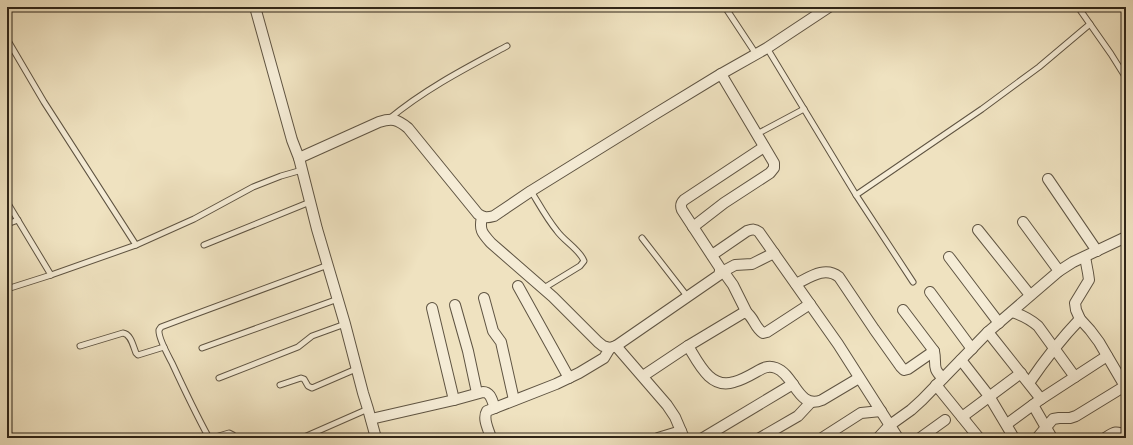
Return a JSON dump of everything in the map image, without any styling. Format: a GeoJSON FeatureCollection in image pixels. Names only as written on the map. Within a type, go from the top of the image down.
{"type":"FeatureCollection","features":[{"type":"Feature","properties":{"kind":"street"},"geometry":{"type":"LineString","coordinates":[[255,7],[292,140],[299,158],[317,229],[376,438]]}},
{"type":"Feature","properties":{"kind":"street"},"geometry":{"type":"LineString","coordinates":[[299,158],[379,122],[388,119],[396,120],[408,128],[478,214],[488,218],[494,216],[531,191],[721,74],[767,48],[829,7]]}},
{"type":"Feature","properties":{"kind":"street"},"geometry":{"type":"LineString","coordinates":[[693,227],[724,203],[770,173],[774,168],[774,163],[721,74]]}},
{"type":"Feature","properties":{"kind":"street"},"geometry":{"type":"LineString","coordinates":[[764,147],[684,200],[681,203],[681,206],[720,268],[721,272],[736,291],[747,313],[750,315],[758,329],[763,333],[810,304]]}},
{"type":"Feature","properties":{"kind":"street"},"geometry":{"type":"LineString","coordinates":[[1048,179],[1097,251]]}},
{"type":"Feature","properties":{"kind":"street"},"geometry":{"type":"LineString","coordinates":[[482,216],[480,225],[484,235],[544,288],[598,342],[603,346],[613,347],[643,376],[667,405],[675,416],[682,434],[658,438]]}},
{"type":"Feature","properties":{"kind":"street"},"geometry":{"type":"LineString","coordinates":[[1023,222],[1059,271]]}},
{"type":"Feature","properties":{"kind":"street"},"geometry":{"type":"LineString","coordinates":[[712,255],[747,231],[756,229],[810,304],[898,438]]}},
{"type":"Feature","properties":{"kind":"street"},"geometry":{"type":"LineString","coordinates":[[978,230],[1030,295]]}},
{"type":"Feature","properties":{"kind":"street"},"geometry":{"type":"LineString","coordinates":[[878,438],[890,425],[911,410],[988,332],[1059,271],[1126,237]]}},
{"type":"Feature","properties":{"kind":"street"},"geometry":{"type":"LineString","coordinates":[[491,438],[485,418],[487,411],[569,378],[599,362],[613,347],[716,277],[721,272],[734,265],[752,264],[774,253]]}},
{"type":"Feature","properties":{"kind":"street"},"geometry":{"type":"LineString","coordinates":[[949,257],[999,323]]}},
{"type":"Feature","properties":{"kind":"street"},"geometry":{"type":"LineString","coordinates":[[1037,438],[1053,420],[1076,416],[1125,387],[1099,342],[1080,319],[1076,310],[1075,303],[1089,280],[1085,257]]}},
{"type":"Feature","properties":{"kind":"street"},"geometry":{"type":"LineString","coordinates":[[796,284],[822,272],[835,273],[904,370],[908,369],[934,351]]}},
{"type":"Feature","properties":{"kind":"street"},"geometry":{"type":"LineString","coordinates":[[518,286],[569,378]]}},
{"type":"Feature","properties":{"kind":"street"},"geometry":{"type":"LineString","coordinates":[[930,292],[972,349]]}},
{"type":"Feature","properties":{"kind":"street"},"geometry":{"type":"LineString","coordinates":[[484,298],[492,331],[501,342],[514,400]]}},
{"type":"Feature","properties":{"kind":"street"},"geometry":{"type":"LineString","coordinates":[[455,305],[468,351],[477,393]]}},
{"type":"Feature","properties":{"kind":"street"},"geometry":{"type":"LineString","coordinates":[[432,308],[454,400]]}},
{"type":"Feature","properties":{"kind":"street"},"geometry":{"type":"LineString","coordinates":[[903,310],[934,351],[935,368],[939,381],[962,417],[979,438]]}},
{"type":"Feature","properties":{"kind":"street"},"geometry":{"type":"LineString","coordinates":[[1012,312],[1032,320],[1038,326],[1075,377]]}},
{"type":"Feature","properties":{"kind":"street"},"geometry":{"type":"LineString","coordinates":[[643,376],[688,346],[743,313],[747,313]]}},
{"type":"Feature","properties":{"kind":"street"},"geometry":{"type":"LineString","coordinates":[[1029,383],[1054,348],[1080,319]]}},
{"type":"Feature","properties":{"kind":"street"},"geometry":{"type":"LineString","coordinates":[[988,332],[1029,383],[1046,428],[1052,438]]}},
{"type":"Feature","properties":{"kind":"street"},"geometry":{"type":"LineString","coordinates":[[688,346],[704,372],[712,380],[723,384],[733,383],[766,367],[775,367],[781,370],[806,400],[811,402],[822,400],[859,378]]}},
{"type":"Feature","properties":{"kind":"street"},"geometry":{"type":"LineString","coordinates":[[1006,424],[1107,356]]}},
{"type":"Feature","properties":{"kind":"street"},"geometry":{"type":"LineString","coordinates":[[961,360],[990,396],[1014,438]]}},
{"type":"Feature","properties":{"kind":"street"},"geometry":{"type":"LineString","coordinates":[[962,417],[1021,374]]}},
{"type":"Feature","properties":{"kind":"street"},"geometry":{"type":"LineString","coordinates":[[703,438],[794,384]]}},
{"type":"Feature","properties":{"kind":"street"},"geometry":{"type":"LineString","coordinates":[[370,414],[454,400],[477,393],[486,392],[490,394],[495,408]]}},
{"type":"Feature","properties":{"kind":"street"},"geometry":{"type":"LineString","coordinates":[[760,438],[798,416],[811,402]]}},
{"type":"Feature","properties":{"kind":"street"},"geometry":{"type":"LineString","coordinates":[[822,438],[861,413],[881,411]]}},
{"type":"Feature","properties":{"kind":"street"},"geometry":{"type":"LineString","coordinates":[[920,438],[945,420]]}},
{"type":"Feature","properties":{"kind":"street"},"geometry":{"type":"LineString","coordinates":[[1105,438],[1114,432],[1119,432],[1126,436]]}},
{"type":"Feature","properties":{"kind":"lane"},"geometry":{"type":"LineString","coordinates":[[725,7],[756,54]]}},
{"type":"Feature","properties":{"kind":"lane"},"geometry":{"type":"LineString","coordinates":[[1078,7],[1126,78]]}},
{"type":"Feature","properties":{"kind":"lane"},"geometry":{"type":"LineString","coordinates":[[856,195],[982,109],[1039,66],[1090,24]]}},
{"type":"Feature","properties":{"kind":"lane"},"geometry":{"type":"LineString","coordinates":[[7,38],[44,102],[136,244]]}},
{"type":"Feature","properties":{"kind":"lane"},"geometry":{"type":"LineString","coordinates":[[388,119],[427,90],[507,46]]}},
{"type":"Feature","properties":{"kind":"lane"},"geometry":{"type":"LineString","coordinates":[[767,48],[856,195],[913,282]]}},
{"type":"Feature","properties":{"kind":"lane"},"geometry":{"type":"LineString","coordinates":[[757,134],[804,109]]}},
{"type":"Feature","properties":{"kind":"lane"},"geometry":{"type":"LineString","coordinates":[[7,289],[51,275],[136,244],[194,219],[253,187],[281,176],[302,170]]}},
{"type":"Feature","properties":{"kind":"lane"},"geometry":{"type":"LineString","coordinates":[[531,191],[562,238],[584,259],[580,266],[544,288]]}},
{"type":"Feature","properties":{"kind":"lane"},"geometry":{"type":"LineString","coordinates":[[7,202],[51,275]]}},
{"type":"Feature","properties":{"kind":"lane"},"geometry":{"type":"LineString","coordinates":[[204,245],[310,202]]}},
{"type":"Feature","properties":{"kind":"lane"},"geometry":{"type":"LineString","coordinates":[[7,224],[18,220]]}},
{"type":"Feature","properties":{"kind":"lane"},"geometry":{"type":"LineString","coordinates":[[642,238],[687,296]]}},
{"type":"Feature","properties":{"kind":"lane"},"geometry":{"type":"LineString","coordinates":[[234,438],[233,435],[229,433],[210,438],[197,416],[164,347],[159,332],[161,327],[328,265]]}},
{"type":"Feature","properties":{"kind":"lane"},"geometry":{"type":"LineString","coordinates":[[202,348],[338,299]]}},
{"type":"Feature","properties":{"kind":"lane"},"geometry":{"type":"LineString","coordinates":[[220,378],[298,347],[312,336],[345,324]]}},
{"type":"Feature","properties":{"kind":"lane"},"geometry":{"type":"LineString","coordinates":[[80,346],[126,333],[138,355],[164,347]]}},
{"type":"Feature","properties":{"kind":"lane"},"geometry":{"type":"LineString","coordinates":[[280,385],[301,378],[304,379],[308,386],[312,388],[356,369]]}},
{"type":"Feature","properties":{"kind":"lane"},"geometry":{"type":"LineString","coordinates":[[302,438],[370,414]]}}]}
